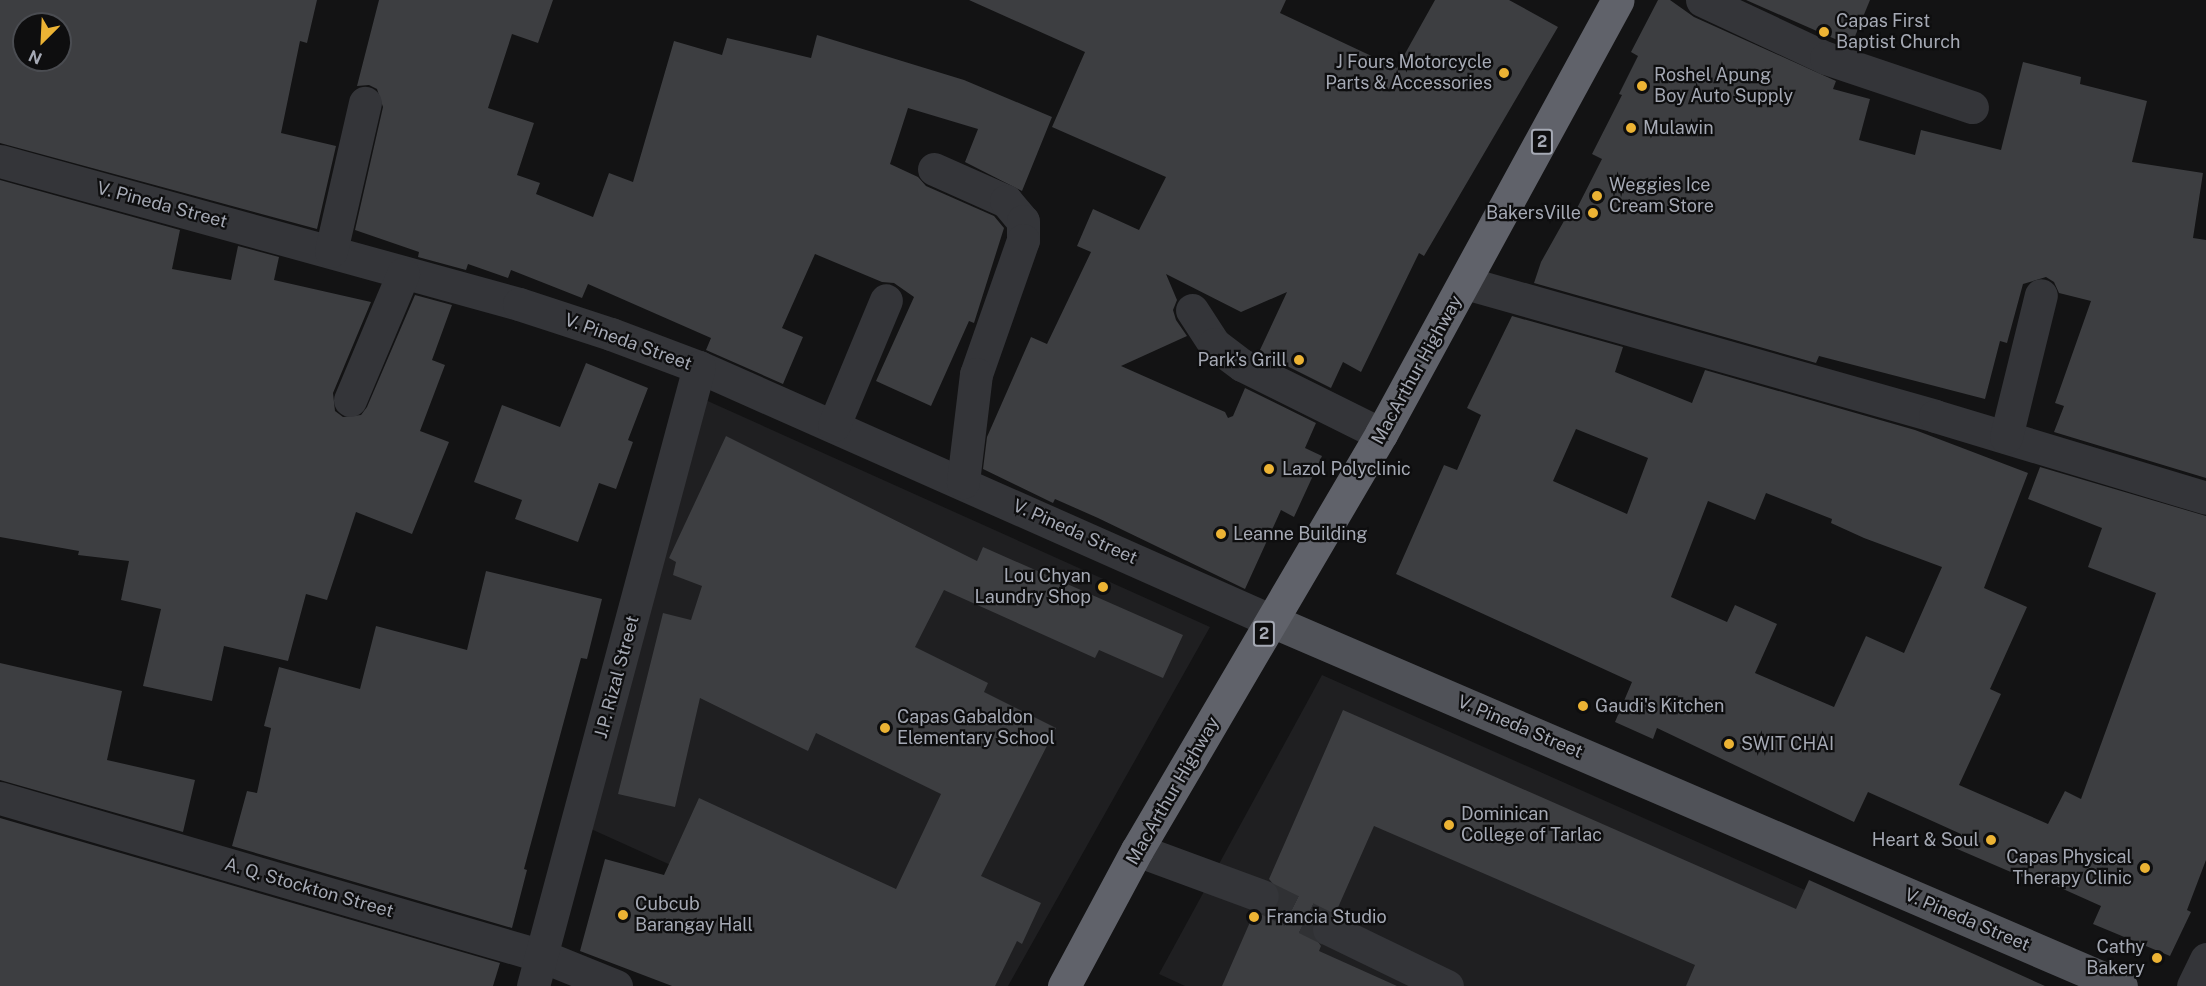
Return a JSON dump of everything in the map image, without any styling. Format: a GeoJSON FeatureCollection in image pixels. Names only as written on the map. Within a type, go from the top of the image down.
{"type":"FeatureCollection","features":[{"type":"Feature","properties":{"kind":"highway","name":"MacArthur Highway"},"geometry":{"type":"LineString","coordinates":[[1064,986],[1137,850],[1381,434],[1466,283],[1618,0]]}},
{"type":"Feature","properties":{"kind":"main road","name":"V. Pineda Street"},"geometry":{"type":"LineString","coordinates":[[1272,621],[2121,986]]}},
{"type":"Feature","properties":{"kind":"street"},"geometry":{"type":"LineString","coordinates":[[1702,0],[1826,58],[1972,107]]}},
{"type":"Feature","properties":{"kind":"street"},"geometry":{"type":"LineString","coordinates":[[331,251],[364,103]]}},
{"type":"Feature","properties":{"kind":"street","name":"V. Pineda Street"},"geometry":{"type":"LineString","coordinates":[[0,161],[331,251],[403,274],[519,304],[699,367],[963,482],[1272,621]]}},
{"type":"Feature","properties":{"kind":"street"},"geometry":{"type":"LineString","coordinates":[[934,169],[1006,201],[1023,220],[1023,240],[976,374],[963,482]]}},
{"type":"Feature","properties":{"kind":"street"},"geometry":{"type":"LineString","coordinates":[[350,400],[403,274]]}},
{"type":"Feature","properties":{"kind":"street"},"geometry":{"type":"LineString","coordinates":[[1466,283],[2007,437],[2206,498]]}},
{"type":"Feature","properties":{"kind":"street"},"geometry":{"type":"LineString","coordinates":[[2007,437],[2042,295]]}},
{"type":"Feature","properties":{"kind":"street"},"geometry":{"type":"LineString","coordinates":[[834,425],[886,300]]}},
{"type":"Feature","properties":{"kind":"street"},"geometry":{"type":"LineString","coordinates":[[1192,310],[1214,344],[1242,364],[1381,434]]}},
{"type":"Feature","properties":{"kind":"street","name":"J.P. Rizal Street"},"geometry":{"type":"LineString","coordinates":[[538,971],[699,367]]}},
{"type":"Feature","properties":{"kind":"street","name":"A. Q. Stockton Street"},"geometry":{"type":"LineString","coordinates":[[0,798],[538,971],[616,986]]}},
{"type":"Feature","properties":{"kind":"street"},"geometry":{"type":"LineString","coordinates":[[1137,850],[1262,896]]}},
{"type":"Feature","properties":{"kind":"street"},"geometry":{"type":"LineString","coordinates":[[1329,929],[1447,986]]}},
{"type":"Feature","properties":{"kind":"street"},"geometry":{"type":"LineString","coordinates":[[2193,986],[2206,959]]}},
{"type":"Feature","properties":{"kind":"shaded area","name":"Capas Gabaldon Elementary School"},"geometry":{"type":"Polygon","coordinates":[[[701,398],[1210,627],[1008,986],[938,986],[591,829],[701,398]]]}},
{"type":"Feature","properties":{"kind":"shaded area","name":"Dominican College of Tarlac"},"geometry":{"type":"Polygon","coordinates":[[[1322,675],[2021,986],[1185,986],[1159,974],[1322,675]]]}},
{"type":"Feature","properties":{"kind":"building"},"geometry":{"type":"Polygon","coordinates":[[[0,0],[317,0],[307,43],[300,41],[281,133],[336,146],[317,229],[0,143],[0,0]]]}},
{"type":"Feature","properties":{"kind":"building"},"geometry":{"type":"Polygon","coordinates":[[[379,0],[553,0],[538,43],[512,34],[488,108],[534,123],[517,175],[540,183],[536,194],[593,217],[609,173],[633,182],[674,41],[722,55],[727,38],[811,58],[817,35],[964,80],[1052,117],[1022,191],[965,162],[978,129],[908,108],[890,164],[918,177],[926,186],[994,216],[1004,228],[974,323],[969,321],[931,406],[876,381],[914,297],[894,283],[882,282],[815,254],[782,328],[803,337],[783,384],[706,350],[711,338],[588,284],[582,298],[511,270],[508,278],[468,264],[466,270],[418,257],[419,252],[355,230],[383,107],[377,89],[369,85],[357,86],[379,0]]]}},
{"type":"Feature","properties":{"kind":"building"},"geometry":{"type":"Polygon","coordinates":[[[969,0],[1286,0],[1280,13],[1397,68],[1435,0],[1509,0],[1558,27],[1424,256],[1419,253],[1361,372],[1343,362],[1331,388],[1259,352],[1287,292],[1241,312],[1166,274],[1177,300],[1173,310],[1176,320],[1187,336],[1121,366],[1225,412],[1228,418],[1233,416],[1245,388],[1316,423],[1305,448],[1322,456],[1294,517],[1281,510],[1245,589],[1098,518],[1055,499],[1053,503],[983,469],[987,437],[1031,337],[1047,344],[1091,252],[1077,246],[1093,209],[1139,230],[1166,177],[1052,127],[1085,52],[969,0]]]}},
{"type":"Feature","properties":{"kind":"building"},"geometry":{"type":"Polygon","coordinates":[[[1658,0],[1670,0],[1694,17],[1836,81],[1833,89],[1870,99],[1859,140],[1915,155],[1921,130],[2001,150],[2023,62],[2081,77],[2080,84],[2147,101],[2132,162],[2203,173],[2193,238],[2206,240],[2206,478],[2054,432],[2064,406],[2055,403],[2091,301],[2059,293],[2054,282],[2046,277],[2023,284],[2007,343],[2000,341],[1985,399],[1819,356],[1816,363],[1534,283],[1541,262],[1569,212],[1574,214],[1602,159],[1592,154],[1622,95],[1619,94],[1638,56],[1631,52],[1658,0]]]}},
{"type":"Feature","properties":{"kind":"building","name":"Capas First Baptist Church"},"geometry":{"type":"Polygon","coordinates":[[[1746,0],[1870,0],[1851,46],[1746,0]]]}},
{"type":"Feature","properties":{"kind":"building"},"geometry":{"type":"Polygon","coordinates":[[[0,180],[180,230],[172,269],[231,280],[238,246],[279,257],[274,280],[371,302],[333,393],[335,411],[343,417],[361,415],[367,407],[415,295],[452,305],[432,360],[445,365],[420,431],[449,442],[412,534],[356,512],[327,600],[306,594],[288,661],[224,646],[212,701],[143,686],[161,609],[121,600],[129,561],[78,555],[79,551],[0,537],[0,180]]]}},
{"type":"Feature","properties":{"kind":"building"},"geometry":{"type":"Polygon","coordinates":[[[1512,316],[1623,347],[1615,372],[1692,403],[1705,370],[1915,430],[2028,473],[1984,588],[2027,607],[1990,689],[2001,694],[1959,785],[2048,824],[2065,791],[2081,799],[2156,593],[2088,567],[2102,528],[2028,499],[2040,467],[2206,516],[2206,860],[2187,910],[2191,912],[2170,956],[2093,924],[2101,906],[2043,880],[2041,885],[1955,848],[1961,834],[1868,792],[1854,822],[1657,728],[1653,739],[1615,722],[1632,682],[1396,574],[1444,465],[1457,470],[1481,415],[1467,408],[1512,316]],[[1576,429],[1553,481],[1627,514],[1648,458],[1576,429]],[[1766,493],[1755,520],[1708,501],[1671,597],[1727,622],[1735,605],[1777,624],[1755,673],[1834,707],[1866,636],[1904,653],[1942,567],[1864,538],[1831,523],[1832,519],[1766,493]]]}},
{"type":"Feature","properties":{"kind":"building"},"geometry":{"type":"Polygon","coordinates":[[[586,363],[648,388],[628,440],[633,442],[616,489],[599,483],[578,542],[515,519],[522,500],[474,482],[502,405],[560,427],[586,363]]]}},
{"type":"Feature","properties":{"kind":"building","name":"Capas Gabaldon Elementary School"},"geometry":{"type":"Polygon","coordinates":[[[726,436],[977,561],[983,547],[1183,635],[1163,678],[1099,650],[1095,658],[944,590],[915,647],[988,683],[984,692],[1056,728],[981,876],[1041,903],[1022,944],[1017,941],[995,986],[672,986],[580,951],[605,859],[664,875],[699,798],[896,889],[941,794],[816,733],[808,751],[700,698],[675,807],[618,794],[663,613],[691,620],[702,586],[673,575],[676,562],[669,558],[726,436]]]}},
{"type":"Feature","properties":{"kind":"building"},"geometry":{"type":"Polygon","coordinates":[[[486,571],[602,599],[587,659],[581,658],[524,869],[527,870],[512,928],[232,846],[247,791],[257,793],[271,728],[264,726],[279,667],[360,689],[376,626],[467,650],[486,571]]]}},
{"type":"Feature","properties":{"kind":"building"},"geometry":{"type":"Polygon","coordinates":[[[0,663],[122,691],[107,760],[195,780],[183,832],[0,780],[0,663]]]}},
{"type":"Feature","properties":{"kind":"building"},"geometry":{"type":"Polygon","coordinates":[[[1343,710],[1796,909],[1809,880],[2045,986],[1686,986],[1695,965],[1374,826],[1336,912],[1318,914],[1310,931],[1321,946],[1319,951],[1397,986],[1222,986],[1254,913],[1266,914],[1279,903],[1280,892],[1269,879],[1343,710]]]}},
{"type":"Feature","properties":{"kind":"building"},"geometry":{"type":"Polygon","coordinates":[[[0,818],[500,963],[493,986],[0,986],[0,818]]]}},
{"type":"Feature","properties":{"kind":"tunnel"},"geometry":{"type":"LineString","coordinates":[[1262,896],[1329,929]]}},
{"type":"Feature","properties":{"kind":"place","name":"Capas First Baptist Church"},"geometry":{"type":"Point","coordinates":[1824,32]}},
{"type":"Feature","properties":{"kind":"place","name":"J Fours Motorcycle Parts & Accessories"},"geometry":{"type":"Point","coordinates":[1504,73]}},
{"type":"Feature","properties":{"kind":"place","name":"Roshel Apung Boy Auto Supply"},"geometry":{"type":"Point","coordinates":[1642,86]}},
{"type":"Feature","properties":{"kind":"place","name":"Mulawin"},"geometry":{"type":"Point","coordinates":[1631,128]}},
{"type":"Feature","properties":{"kind":"place","name":"Weggies Ice Cream Store"},"geometry":{"type":"Point","coordinates":[1597,196]}},
{"type":"Feature","properties":{"kind":"place","name":"BakersVille"},"geometry":{"type":"Point","coordinates":[1593,213]}},
{"type":"Feature","properties":{"kind":"place","name":"Park's Grill"},"geometry":{"type":"Point","coordinates":[1299,360]}},
{"type":"Feature","properties":{"kind":"place","name":"Lazol Polyclinic"},"geometry":{"type":"Point","coordinates":[1269,469]}},
{"type":"Feature","properties":{"kind":"place","name":"Leanne Building"},"geometry":{"type":"Point","coordinates":[1221,534]}},
{"type":"Feature","properties":{"kind":"place","name":"Lou Chyan Laundry Shop"},"geometry":{"type":"Point","coordinates":[1103,587]}},
{"type":"Feature","properties":{"kind":"place","name":"Gaudi's Kitchen"},"geometry":{"type":"Point","coordinates":[1583,706]}},
{"type":"Feature","properties":{"kind":"place","name":"Capas Gabaldon Elementary School"},"geometry":{"type":"Point","coordinates":[885,728]}},
{"type":"Feature","properties":{"kind":"place","name":"SWIT CHAI"},"geometry":{"type":"Point","coordinates":[1729,744]}},
{"type":"Feature","properties":{"kind":"place","name":"Dominican College of Tarlac"},"geometry":{"type":"Point","coordinates":[1449,825]}},
{"type":"Feature","properties":{"kind":"place","name":"Heart & Soul"},"geometry":{"type":"Point","coordinates":[1991,840]}},
{"type":"Feature","properties":{"kind":"place","name":"Capas Physical Therapy Clinic"},"geometry":{"type":"Point","coordinates":[2145,868]}},
{"type":"Feature","properties":{"kind":"place","name":"Cubcub Barangay Hall"},"geometry":{"type":"Point","coordinates":[623,915]}},
{"type":"Feature","properties":{"kind":"place","name":"Francia Studio"},"geometry":{"type":"Point","coordinates":[1254,917]}},
{"type":"Feature","properties":{"kind":"place","name":"Cathy Bakery"},"geometry":{"type":"Point","coordinates":[2157,958]}}]}
